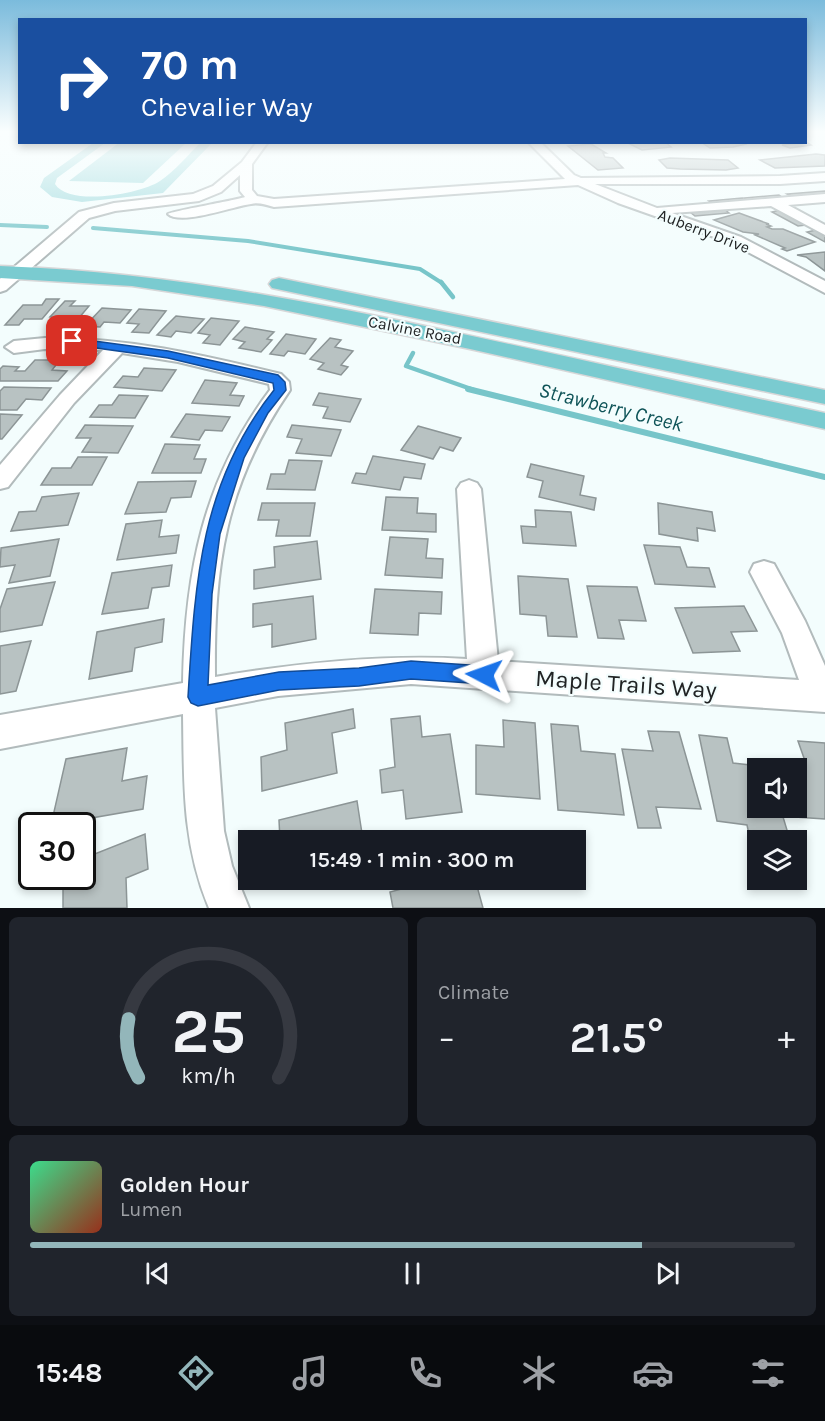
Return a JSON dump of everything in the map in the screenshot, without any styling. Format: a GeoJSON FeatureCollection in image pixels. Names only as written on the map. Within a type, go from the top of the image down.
{"type":"FeatureCollection","features":[{"type":"Feature","properties":{"kind":"main road","name":"Calvine Road"},"geometry":{"type":"LineString","coordinates":[[0,257],[41,252],[315,291],[825,397]]}},
{"type":"Feature","properties":{"kind":"main road","name":"Calvine Road"},"geometry":{"type":"LineString","coordinates":[[8,272],[141,281],[278,303],[455,338],[825,421]]}},
{"type":"Feature","properties":{"kind":"street"},"geometry":{"type":"LineString","coordinates":[[41,252],[76,220],[92,212],[125,206],[178,202],[203,196],[221,187],[236,173]]}},
{"type":"Feature","properties":{"kind":"street"},"geometry":{"type":"LineString","coordinates":[[246,173],[246,191],[253,199]]}},
{"type":"Feature","properties":{"kind":"street","name":"Auberry Drive"},"geometry":{"type":"LineString","coordinates":[[566,173],[570,177],[653,211],[735,240],[782,263],[825,288]]}},
{"type":"Feature","properties":{"kind":"street"},"geometry":{"type":"LineString","coordinates":[[579,173],[582,176],[580,181]]}},
{"type":"Feature","properties":{"kind":"street"},"geometry":{"type":"LineString","coordinates":[[0,287],[8,272],[104,214],[119,212],[191,213],[231,206],[253,199],[288,203],[640,177],[780,180],[825,177]]}},
{"type":"Feature","properties":{"kind":"street"},"geometry":{"type":"LineString","coordinates":[[653,211],[825,198]]}},
{"type":"Feature","properties":{"kind":"street"},"geometry":{"type":"LineString","coordinates":[[774,202],[825,231]]}},
{"type":"Feature","properties":{"kind":"street"},"geometry":{"type":"LineString","coordinates":[[14,347],[58,341],[116,348],[193,360],[274,378],[279,382],[280,390],[263,412],[237,458],[212,534],[203,594],[198,697],[204,814],[208,851],[229,908]]}},
{"type":"Feature","properties":{"kind":"street"},"geometry":{"type":"LineString","coordinates":[[0,481],[68,399],[116,348]]}},
{"type":"Feature","properties":{"kind":"street"},"geometry":{"type":"LineString","coordinates":[[470,489],[484,675]]}},
{"type":"Feature","properties":{"kind":"street"},"geometry":{"type":"LineString","coordinates":[[764,572],[795,630],[824,697]]}},
{"type":"Feature","properties":{"kind":"street","name":"Maple Trails Way"},"geometry":{"type":"LineString","coordinates":[[0,732],[279,681],[359,677],[411,670],[824,697]]}},
{"type":"Feature","properties":{"kind":"shaded area"},"geometry":{"type":"Polygon","coordinates":[[[50,173],[63,173],[57,178],[55,184],[63,191],[89,197],[138,190],[151,186],[170,173],[182,173],[163,193],[82,202],[52,197],[40,187],[44,178],[50,173]]]}},
{"type":"Feature","properties":{"kind":"shaded area"},"geometry":{"type":"Polygon","coordinates":[[[79,173],[153,173],[143,183],[69,181],[79,173]]]}},
{"type":"Feature","properties":{"kind":"building"},"geometry":{"type":"Polygon","coordinates":[[[825,191],[825,196],[795,198],[787,194],[825,191]]]}},
{"type":"Feature","properties":{"kind":"building"},"geometry":{"type":"Polygon","coordinates":[[[779,195],[785,199],[750,202],[744,198],[779,195]]]}},
{"type":"Feature","properties":{"kind":"building"},"geometry":{"type":"Polygon","coordinates":[[[742,198],[747,202],[714,204],[709,201],[742,198]]]}},
{"type":"Feature","properties":{"kind":"building"},"geometry":{"type":"Polygon","coordinates":[[[724,209],[729,213],[695,216],[690,212],[724,209]]]}},
{"type":"Feature","properties":{"kind":"building"},"geometry":{"type":"Polygon","coordinates":[[[780,210],[806,225],[798,226],[772,212],[780,210]]]}},
{"type":"Feature","properties":{"kind":"building"},"geometry":{"type":"Polygon","coordinates":[[[739,213],[769,224],[766,224],[771,226],[767,227],[772,229],[783,229],[815,242],[787,251],[755,235],[759,234],[743,232],[714,220],[739,213]]]}},
{"type":"Feature","properties":{"kind":"building"},"geometry":{"type":"Polygon","coordinates":[[[816,230],[825,236],[825,242],[807,232],[816,230]]]}},
{"type":"Feature","properties":{"kind":"building"},"geometry":{"type":"Polygon","coordinates":[[[825,252],[825,271],[806,257],[797,255],[825,252]]]}},
{"type":"Feature","properties":{"kind":"building"},"geometry":{"type":"Polygon","coordinates":[[[46,299],[59,299],[42,319],[24,319],[19,325],[5,325],[23,305],[42,305],[46,299]]]}},
{"type":"Feature","properties":{"kind":"building"},"geometry":{"type":"Polygon","coordinates":[[[65,301],[75,301],[70,306],[89,306],[73,325],[56,325],[62,318],[50,317],[65,301]]]}},
{"type":"Feature","properties":{"kind":"building"},"geometry":{"type":"Polygon","coordinates":[[[102,308],[131,310],[120,323],[104,322],[100,327],[85,326],[102,308]]]}},
{"type":"Feature","properties":{"kind":"building"},"geometry":{"type":"Polygon","coordinates":[[[139,309],[166,311],[149,333],[132,332],[139,324],[127,323],[139,309]]]}},
{"type":"Feature","properties":{"kind":"building"},"geometry":{"type":"Polygon","coordinates":[[[176,316],[204,319],[191,333],[176,331],[171,337],[157,335],[176,316]]]}},
{"type":"Feature","properties":{"kind":"building"},"geometry":{"type":"Polygon","coordinates":[[[211,318],[239,321],[220,345],[203,343],[210,335],[198,333],[211,318]]]}},
{"type":"Feature","properties":{"kind":"building"},"geometry":{"type":"Polygon","coordinates":[[[245,327],[274,332],[267,339],[272,340],[261,352],[239,348],[245,342],[233,339],[245,327]]]}},
{"type":"Feature","properties":{"kind":"building"},"geometry":{"type":"Polygon","coordinates":[[[286,334],[316,339],[305,354],[288,351],[284,356],[270,354],[286,334]]]}},
{"type":"Feature","properties":{"kind":"building"},"geometry":{"type":"Polygon","coordinates":[[[330,338],[341,340],[335,347],[353,351],[341,365],[348,367],[341,375],[318,369],[324,363],[310,359],[330,338]]]}},
{"type":"Feature","properties":{"kind":"building"},"geometry":{"type":"Polygon","coordinates":[[[35,360],[60,360],[52,370],[67,371],[58,381],[0,381],[0,369],[3,366],[19,367],[15,371],[25,371],[35,360]]]}},
{"type":"Feature","properties":{"kind":"building"},"geometry":{"type":"Polygon","coordinates":[[[144,368],[176,370],[162,391],[114,387],[123,376],[138,377],[144,368]]]}},
{"type":"Feature","properties":{"kind":"building"},"geometry":{"type":"Polygon","coordinates":[[[205,380],[237,383],[230,395],[244,396],[239,406],[192,403],[205,380]]]}},
{"type":"Feature","properties":{"kind":"building"},"geometry":{"type":"Polygon","coordinates":[[[4,387],[51,388],[42,400],[26,399],[17,410],[0,410],[0,391],[4,387]]]}},
{"type":"Feature","properties":{"kind":"building"},"geometry":{"type":"Polygon","coordinates":[[[319,393],[361,399],[350,422],[323,418],[328,407],[313,405],[319,393]]]}},
{"type":"Feature","properties":{"kind":"building"},"geometry":{"type":"Polygon","coordinates":[[[119,395],[148,396],[135,418],[90,417],[99,405],[112,405],[119,395]]]}},
{"type":"Feature","properties":{"kind":"building"},"geometry":{"type":"Polygon","coordinates":[[[0,414],[22,415],[2,439],[0,439],[0,414]]]}},
{"type":"Feature","properties":{"kind":"building"},"geometry":{"type":"Polygon","coordinates":[[[186,414],[230,417],[222,431],[205,430],[199,440],[171,437],[186,414]]]}},
{"type":"Feature","properties":{"kind":"building"},"geometry":{"type":"Polygon","coordinates":[[[85,425],[133,426],[118,453],[82,452],[91,438],[76,438],[85,425]]]}},
{"type":"Feature","properties":{"kind":"building"},"geometry":{"type":"Polygon","coordinates":[[[292,425],[341,430],[331,456],[296,453],[302,439],[287,437],[292,425]]]}},
{"type":"Feature","properties":{"kind":"building"},"geometry":{"type":"Polygon","coordinates":[[[418,426],[461,438],[453,451],[440,447],[433,459],[401,450],[418,426]]]}},
{"type":"Feature","properties":{"kind":"building"},"geometry":{"type":"Polygon","coordinates":[[[165,444],[200,445],[194,459],[206,459],[201,473],[152,473],[165,444]]]}},
{"type":"Feature","properties":{"kind":"building"},"geometry":{"type":"Polygon","coordinates":[[[373,456],[425,464],[421,479],[404,477],[400,490],[352,483],[356,473],[366,474],[373,456]]]}},
{"type":"Feature","properties":{"kind":"building"},"geometry":{"type":"Polygon","coordinates":[[[78,457],[107,457],[92,485],[41,485],[52,468],[71,468],[78,457]]]}},
{"type":"Feature","properties":{"kind":"building"},"geometry":{"type":"Polygon","coordinates":[[[289,460],[322,461],[315,490],[267,489],[271,474],[285,474],[289,460]]]}},
{"type":"Feature","properties":{"kind":"building"},"geometry":{"type":"Polygon","coordinates":[[[531,464],[584,476],[580,495],[596,498],[594,510],[539,497],[543,481],[527,477],[531,464]]]}},
{"type":"Feature","properties":{"kind":"building"},"geometry":{"type":"Polygon","coordinates":[[[196,481],[191,497],[171,498],[166,512],[125,514],[138,482],[196,481]]]}},
{"type":"Feature","properties":{"kind":"building"},"geometry":{"type":"Polygon","coordinates":[[[79,493],[68,525],[11,531],[19,512],[36,511],[42,497],[79,493]]]}},
{"type":"Feature","properties":{"kind":"building"},"geometry":{"type":"Polygon","coordinates":[[[386,497],[418,498],[417,513],[436,514],[436,532],[382,530],[386,497]]]}},
{"type":"Feature","properties":{"kind":"building"},"geometry":{"type":"Polygon","coordinates":[[[262,503],[315,503],[310,536],[276,536],[279,520],[258,520],[262,503]]]}},
{"type":"Feature","properties":{"kind":"building"},"geometry":{"type":"Polygon","coordinates":[[[658,503],[712,512],[715,531],[697,528],[698,541],[659,534],[658,503]]]}},
{"type":"Feature","properties":{"kind":"building"},"geometry":{"type":"Polygon","coordinates":[[[535,510],[571,512],[576,546],[523,543],[521,526],[536,527],[535,510]]]}},
{"type":"Feature","properties":{"kind":"building"},"geometry":{"type":"Polygon","coordinates":[[[162,520],[159,537],[179,535],[176,553],[117,560],[126,524],[162,520]]]}},
{"type":"Feature","properties":{"kind":"building"},"geometry":{"type":"Polygon","coordinates":[[[390,537],[428,539],[426,558],[443,559],[442,578],[385,575],[390,537]]]}},
{"type":"Feature","properties":{"kind":"building"},"geometry":{"type":"Polygon","coordinates":[[[59,539],[50,576],[9,583],[15,565],[0,567],[1,548],[59,539]]]}},
{"type":"Feature","properties":{"kind":"building"},"geometry":{"type":"Polygon","coordinates":[[[317,541],[321,579],[254,589],[254,570],[275,567],[274,547],[317,541]]]}},
{"type":"Feature","properties":{"kind":"building"},"geometry":{"type":"Polygon","coordinates":[[[644,545],[680,547],[687,567],[709,568],[715,587],[655,584],[644,545]]]}},
{"type":"Feature","properties":{"kind":"building"},"geometry":{"type":"Polygon","coordinates":[[[172,565],[169,586],[152,588],[148,608],[102,614],[112,573],[172,565]]]}},
{"type":"Feature","properties":{"kind":"building"},"geometry":{"type":"Polygon","coordinates":[[[518,576],[568,579],[577,637],[548,636],[546,616],[520,614],[518,576]]]}},
{"type":"Feature","properties":{"kind":"building"},"geometry":{"type":"Polygon","coordinates":[[[55,582],[42,625],[0,632],[0,609],[7,589],[55,582]]]}},
{"type":"Feature","properties":{"kind":"building"},"geometry":{"type":"Polygon","coordinates":[[[587,586],[637,587],[646,621],[619,620],[624,639],[598,638],[587,586]]]}},
{"type":"Feature","properties":{"kind":"building"},"geometry":{"type":"Polygon","coordinates":[[[375,589],[442,592],[441,614],[419,613],[418,635],[370,633],[375,589]]]}},
{"type":"Feature","properties":{"kind":"building"},"geometry":{"type":"Polygon","coordinates":[[[313,596],[316,639],[272,647],[272,624],[253,627],[253,604],[313,596]]]}},
{"type":"Feature","properties":{"kind":"building"},"geometry":{"type":"Polygon","coordinates":[[[744,606],[757,631],[731,632],[740,651],[693,653],[675,608],[744,606]]]}},
{"type":"Feature","properties":{"kind":"building"},"geometry":{"type":"Polygon","coordinates":[[[164,619],[162,642],[135,648],[132,671],[89,679],[97,632],[164,619]]]}},
{"type":"Feature","properties":{"kind":"building"},"geometry":{"type":"Polygon","coordinates":[[[31,641],[16,691],[0,694],[0,646],[31,641]]]}},
{"type":"Feature","properties":{"kind":"building"},"geometry":{"type":"Polygon","coordinates":[[[353,709],[355,728],[332,733],[337,773],[262,791],[261,757],[287,750],[285,723],[353,709]]]}},
{"type":"Feature","properties":{"kind":"building"},"geometry":{"type":"Polygon","coordinates":[[[420,716],[422,737],[450,734],[462,812],[406,819],[403,790],[382,793],[380,770],[395,767],[391,719],[420,716]]]}},
{"type":"Feature","properties":{"kind":"building"},"geometry":{"type":"Polygon","coordinates":[[[503,720],[535,723],[540,799],[476,794],[476,745],[504,747],[503,720]]]}},
{"type":"Feature","properties":{"kind":"building"},"geometry":{"type":"Polygon","coordinates":[[[551,724],[578,726],[581,751],[615,754],[624,815],[558,810],[551,724]]]}},
{"type":"Feature","properties":{"kind":"building"},"geometry":{"type":"Polygon","coordinates":[[[648,731],[679,732],[701,809],[656,807],[661,828],[638,828],[622,749],[653,751],[648,731]]]}},
{"type":"Feature","properties":{"kind":"building"},"geometry":{"type":"Polygon","coordinates":[[[699,735],[727,738],[733,763],[747,765],[747,818],[783,818],[787,830],[748,830],[747,825],[717,821],[699,735]]]}},
{"type":"Feature","properties":{"kind":"building"},"geometry":{"type":"Polygon","coordinates":[[[798,741],[825,743],[825,819],[807,818],[807,758],[804,758],[798,741]]]}},
{"type":"Feature","properties":{"kind":"building"},"geometry":{"type":"Polygon","coordinates":[[[127,748],[122,781],[147,776],[143,809],[96,817],[96,812],[54,812],[66,759],[127,748]]]}},
{"type":"Feature","properties":{"kind":"building"},"geometry":{"type":"Polygon","coordinates":[[[357,801],[361,830],[280,830],[279,820],[357,801]]]}},
{"type":"Feature","properties":{"kind":"building"},"geometry":{"type":"Polygon","coordinates":[[[145,834],[148,869],[126,878],[127,908],[63,908],[63,890],[96,890],[96,853],[145,834]]]}},
{"type":"Feature","properties":{"kind":"building"},"geometry":{"type":"Polygon","coordinates":[[[398,890],[478,890],[483,908],[393,908],[390,892],[398,890]]]}},
{"type":"Feature","properties":{"kind":"waterway","name":"Strawberry Creek"},"geometry":{"type":"LineString","coordinates":[[0,225],[47,227]]}},
{"type":"Feature","properties":{"kind":"waterway","name":"Strawberry Creek"},"geometry":{"type":"LineString","coordinates":[[93,228],[248,241],[420,269],[442,283]]}},
{"type":"Feature","properties":{"kind":"waterway","name":"Strawberry Creek"},"geometry":{"type":"LineString","coordinates":[[442,283],[453,297]]}},
{"type":"Feature","properties":{"kind":"waterway","name":"Strawberry Creek"},"geometry":{"type":"LineString","coordinates":[[413,353],[406,366],[474,390]]}},
{"type":"Feature","properties":{"kind":"waterway","name":"Strawberry Creek"},"geometry":{"type":"LineString","coordinates":[[468,389],[825,477]]}},
{"type":"Feature","properties":{"kind":"route"},"geometry":{"type":"LineString","coordinates":[[72,341],[168,355],[274,378],[279,382],[280,390],[263,412],[237,458],[212,534],[203,594],[198,697],[279,681],[359,677],[411,670],[484,675]]}}]}
